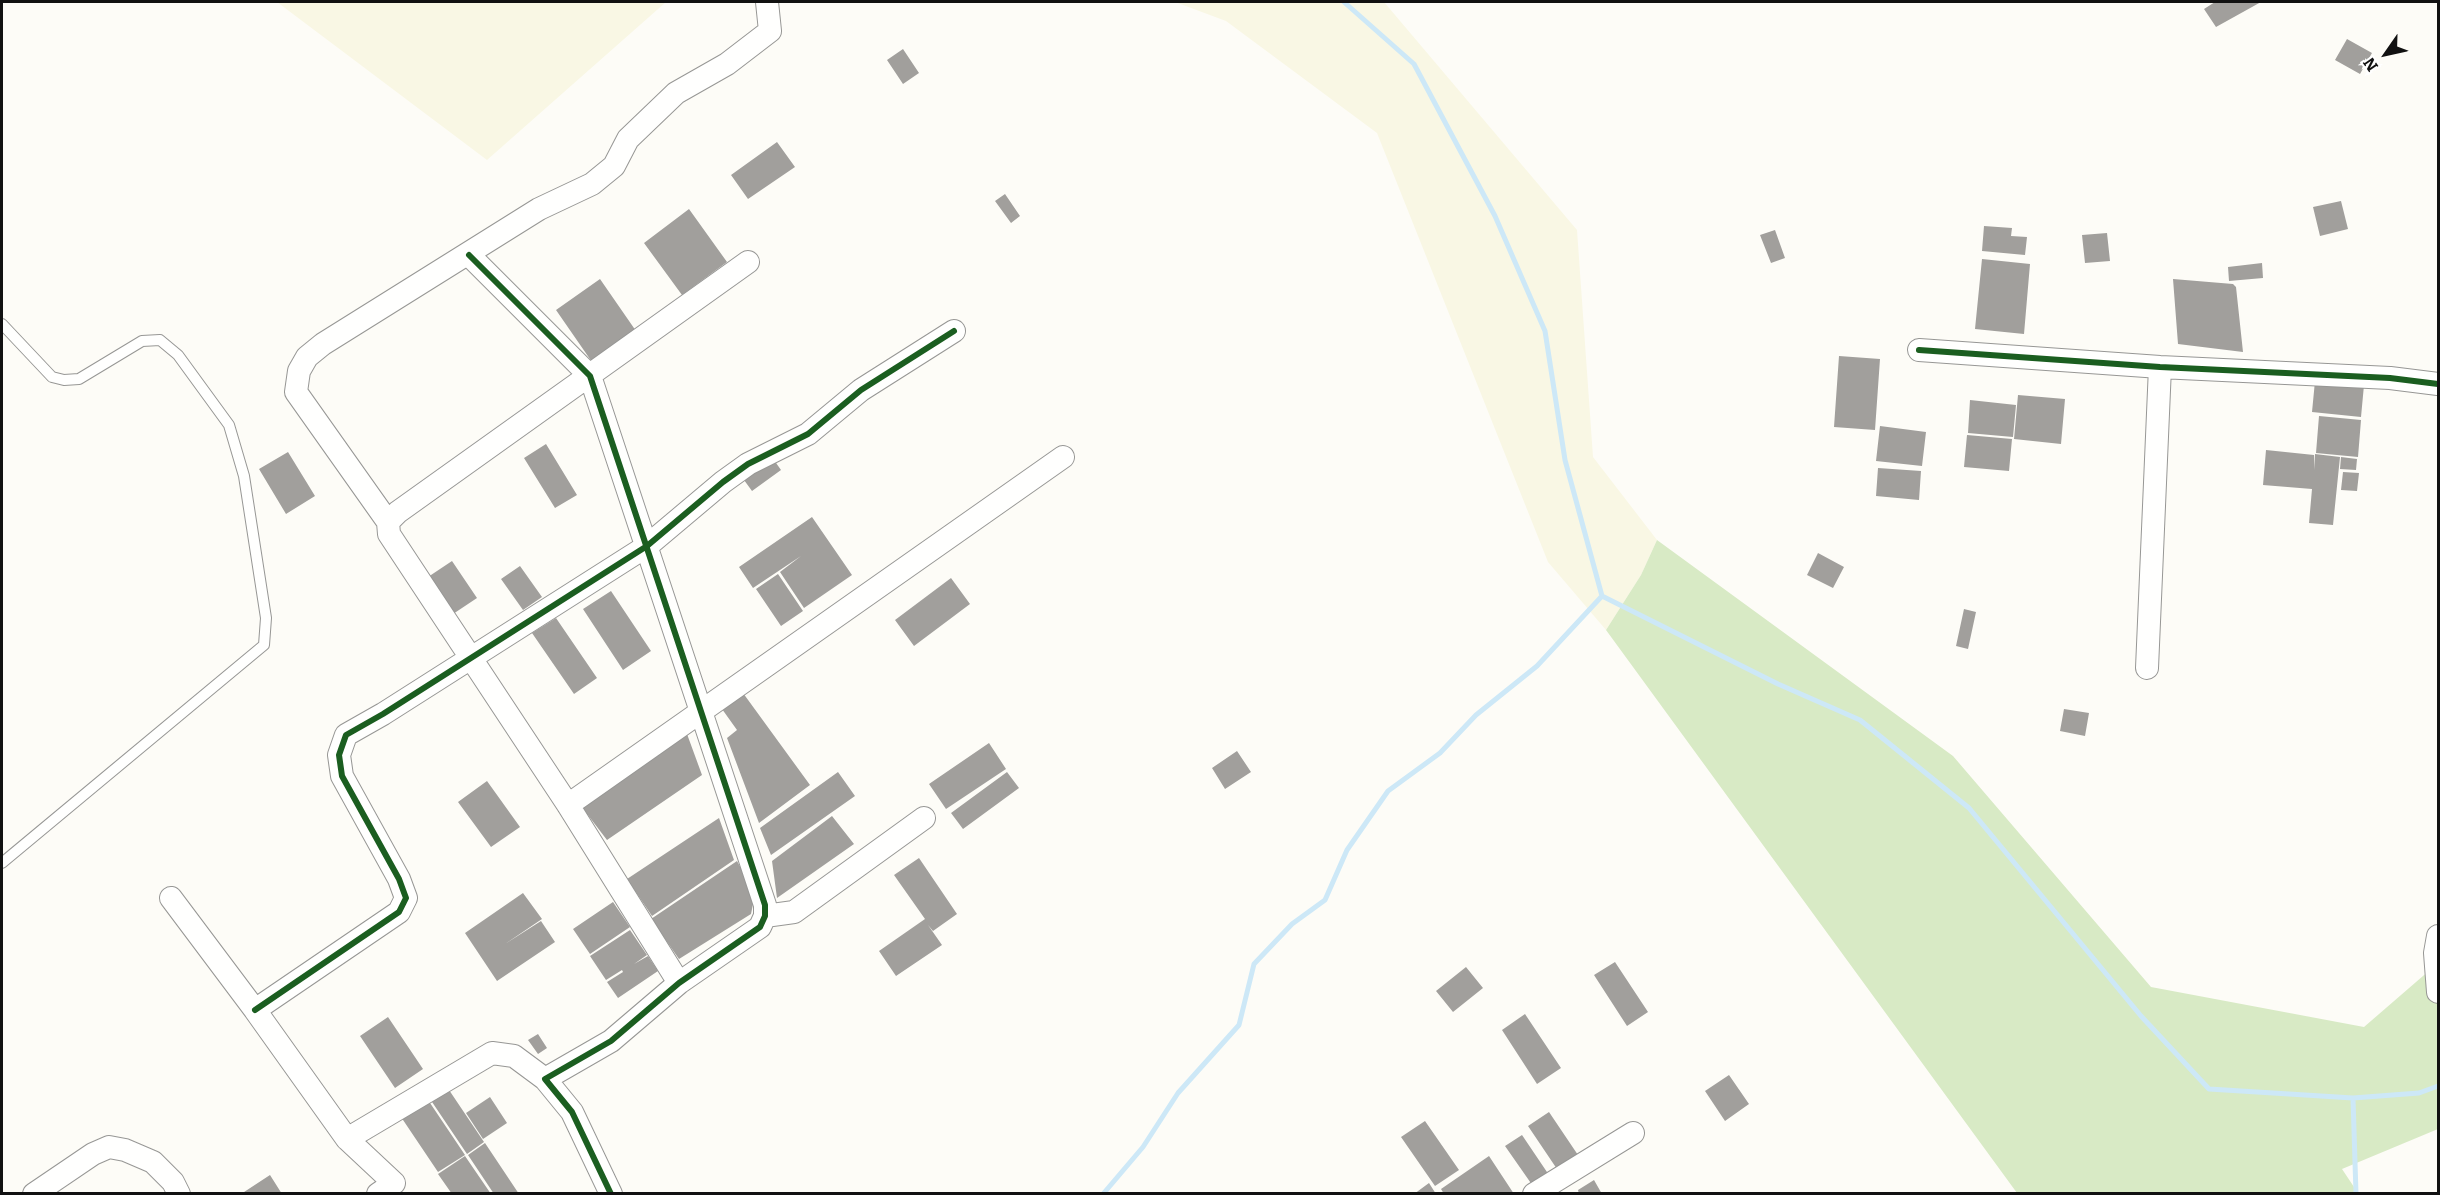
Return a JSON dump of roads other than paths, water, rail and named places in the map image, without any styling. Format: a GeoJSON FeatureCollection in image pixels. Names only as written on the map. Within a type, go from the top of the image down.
{"type":"FeatureCollection","features":[{"type":"Feature","properties":{"kind":"street"},"geometry":{"type":"LineString","coordinates":[[679,983],[568,805],[389,534],[388,522],[296,392],[299,371],[308,357],[323,344],[469,255],[539,209],[592,184],[614,166],[628,139],[676,93],[726,64],[770,31],[767,2]]}},
{"type":"Feature","properties":{"kind":"street"},"geometry":{"type":"LineString","coordinates":[[469,255],[590,376],[765,905],[765,916],[760,927],[679,983],[611,1041],[545,1079]]}},
{"type":"Feature","properties":{"kind":"street"},"geometry":{"type":"LineString","coordinates":[[388,522],[398,512],[748,262]]}},
{"type":"Feature","properties":{"kind":"street"},"geometry":{"type":"LineString","coordinates":[[255,1010],[399,912],[406,898],[399,879],[342,776],[339,755],[346,735],[383,714],[647,546],[748,464],[808,434],[861,390],[954,331]]}},
{"type":"Feature","properties":{"kind":"street"},"geometry":{"type":"LineString","coordinates":[[1919,350],[2160,367],[2390,378],[2439,384]]}},
{"type":"Feature","properties":{"kind":"street"},"geometry":{"type":"LineString","coordinates":[[2147,668],[2160,367]]}},
{"type":"Feature","properties":{"kind":"street"},"geometry":{"type":"LineString","coordinates":[[568,805],[1063,457]]}},
{"type":"Feature","properties":{"kind":"street"},"geometry":{"type":"LineString","coordinates":[[765,916],[794,912],[924,818]]}},
{"type":"Feature","properties":{"kind":"street"},"geometry":{"type":"LineString","coordinates":[[171,898],[347,1139],[391,1190]]}},
{"type":"Feature","properties":{"kind":"street"},"geometry":{"type":"LineString","coordinates":[[2438,993],[2435,954],[2439,936]]}},
{"type":"Feature","properties":{"kind":"street"},"geometry":{"type":"LineString","coordinates":[[347,1139],[492,1053],[514,1056],[545,1079],[572,1112],[611,1194]]}},
{"type":"Feature","properties":{"kind":"street"},"geometry":{"type":"LineString","coordinates":[[1534,1194],[1633,1133]]}},
{"type":"Feature","properties":{"kind":"street"},"geometry":{"type":"LineString","coordinates":[[33,1194],[93,1154],[109,1147],[125,1150],[153,1162],[173,1182],[179,1194]]}},
{"type":"Feature","properties":{"kind":"lane"},"geometry":{"type":"LineString","coordinates":[[2,324],[52,377],[64,380],[79,379],[142,341],[160,340],[178,356],[229,425],[244,476],[266,618],[264,645],[2,863]]}},
{"type":"Feature","properties":{"kind":"waterway"},"geometry":{"type":"LineString","coordinates":[[1344,2],[1414,64],[1495,216],[1545,331],[1565,460],[1602,596],[1778,684],[1860,720],[1969,808],[2141,1016],[2209,1089],[2353,1098],[2419,1093],[2438,1086]]}},
{"type":"Feature","properties":{"kind":"waterway"},"geometry":{"type":"LineString","coordinates":[[1103,1194],[1143,1147],[1178,1093],[1239,1025],[1254,964],[1292,924],[1325,900],[1347,850],[1388,791],[1440,753],[1476,715],[1537,666],[1602,596]]}},
{"type":"Feature","properties":{"kind":"waterway"},"geometry":{"type":"LineString","coordinates":[[2353,1098],[2356,1194]]}}]}
